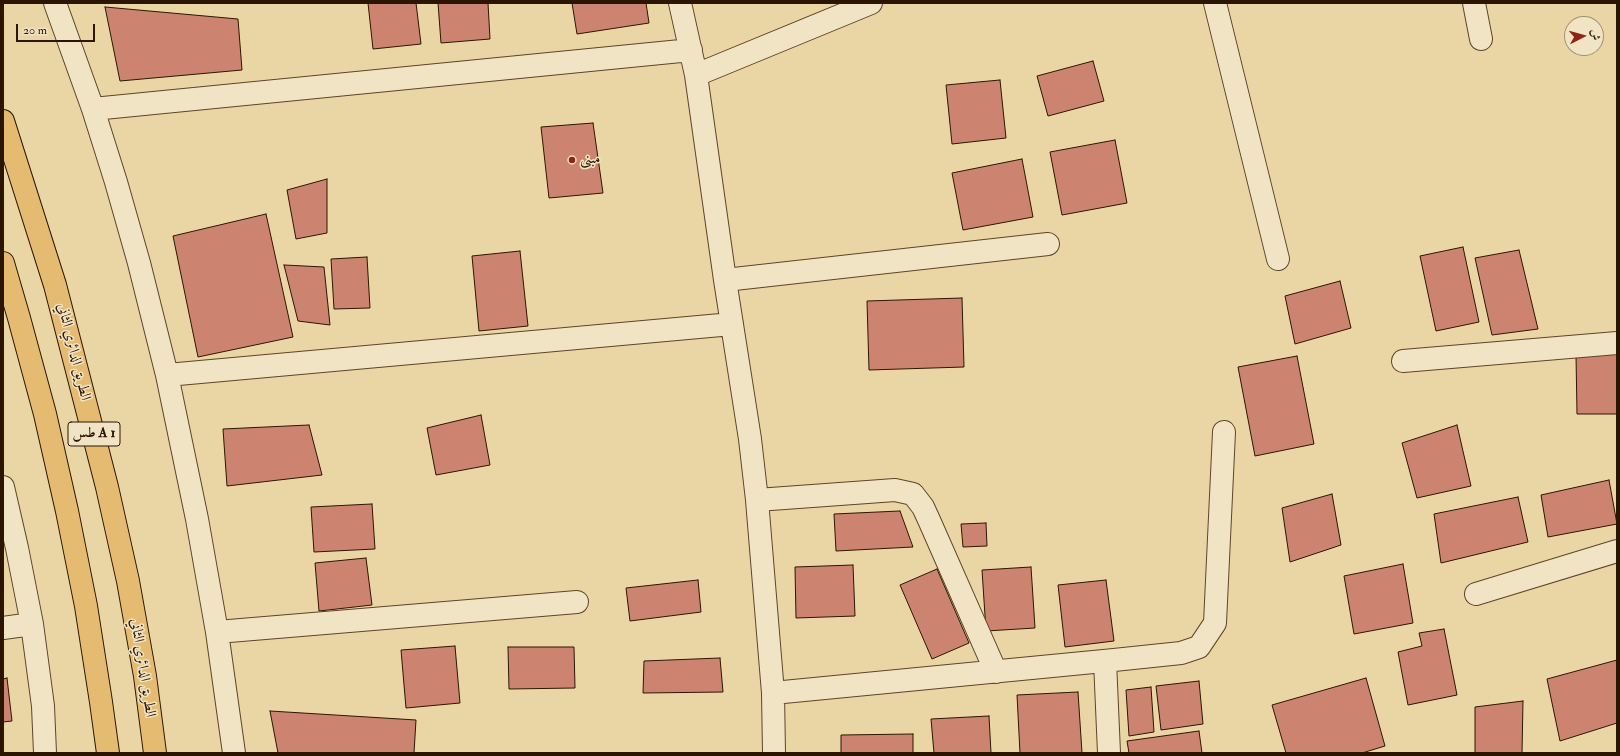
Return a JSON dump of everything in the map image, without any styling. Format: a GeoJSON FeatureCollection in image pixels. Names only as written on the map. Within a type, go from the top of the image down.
{"type":"FeatureCollection","features":[{"type":"Feature","properties":{"kind":"highway","name":"الطريق الدائري الثاني"},"geometry":{"type":"LineString","coordinates":[[3,121],[55,285],[107,487],[128,581],[155,753]]}},
{"type":"Feature","properties":{"kind":"highway","name":"طس A 1"},"geometry":{"type":"LineString","coordinates":[[3,263],[20,318],[43,407],[67,511],[86,606],[108,753]]}},
{"type":"Feature","properties":{"kind":"street"},"geometry":{"type":"LineString","coordinates":[[55,3],[93,109],[116,182],[140,263],[167,376],[197,519],[217,632],[234,753]]}},
{"type":"Feature","properties":{"kind":"street"},"geometry":{"type":"LineString","coordinates":[[680,3],[696,75],[725,280],[750,439],[757,500],[773,693],[774,753]]}},
{"type":"Feature","properties":{"kind":"street"},"geometry":{"type":"LineString","coordinates":[[696,75],[871,3]]}},
{"type":"Feature","properties":{"kind":"street"},"geometry":{"type":"LineString","coordinates":[[1215,3],[1278,259]]}},
{"type":"Feature","properties":{"kind":"street"},"geometry":{"type":"LineString","coordinates":[[1474,3],[1481,39]]}},
{"type":"Feature","properties":{"kind":"street"},"geometry":{"type":"LineString","coordinates":[[93,109],[691,50]]}},
{"type":"Feature","properties":{"kind":"street"},"geometry":{"type":"LineString","coordinates":[[725,280],[1048,244]]}},
{"type":"Feature","properties":{"kind":"street"},"geometry":{"type":"LineString","coordinates":[[167,376],[732,324]]}},
{"type":"Feature","properties":{"kind":"street"},"geometry":{"type":"LineString","coordinates":[[1403,361],[1617,343]]}},
{"type":"Feature","properties":{"kind":"street"},"geometry":{"type":"LineString","coordinates":[[773,693],[1181,653],[1199,647],[1215,623],[1224,432]]}},
{"type":"Feature","properties":{"kind":"street"},"geometry":{"type":"LineString","coordinates":[[3,487],[32,624],[43,706],[45,753]]}},
{"type":"Feature","properties":{"kind":"street"},"geometry":{"type":"LineString","coordinates":[[757,500],[895,490],[913,494],[923,506],[996,672]]}},
{"type":"Feature","properties":{"kind":"street"},"geometry":{"type":"LineString","coordinates":[[1476,594],[1617,551]]}},
{"type":"Feature","properties":{"kind":"street"},"geometry":{"type":"LineString","coordinates":[[217,632],[577,602]]}},
{"type":"Feature","properties":{"kind":"street"},"geometry":{"type":"LineString","coordinates":[[3,628],[32,624]]}},
{"type":"Feature","properties":{"kind":"street"},"geometry":{"type":"LineString","coordinates":[[1105,661],[1110,753]]}},
{"type":"Feature","properties":{"kind":"building"},"geometry":{"type":"Polygon","coordinates":[[[368,3],[416,3],[421,44],[373,49],[368,3]]]}},
{"type":"Feature","properties":{"kind":"building"},"geometry":{"type":"Polygon","coordinates":[[[438,3],[488,3],[490,39],[441,43],[438,3]]]}},
{"type":"Feature","properties":{"kind":"building"},"geometry":{"type":"Polygon","coordinates":[[[572,3],[646,3],[649,23],[577,34],[572,3]]]}},
{"type":"Feature","properties":{"kind":"building"},"geometry":{"type":"Polygon","coordinates":[[[105,7],[238,19],[242,70],[120,81],[105,7]]]}},
{"type":"Feature","properties":{"kind":"building"},"geometry":{"type":"Polygon","coordinates":[[[1093,61],[1104,101],[1048,116],[1037,76],[1093,61]]]}},
{"type":"Feature","properties":{"kind":"building"},"geometry":{"type":"Polygon","coordinates":[[[1000,80],[1006,138],[952,144],[946,85],[1000,80]]]}},
{"type":"Feature","properties":{"kind":"building","name":"مبنى"},"geometry":{"type":"Polygon","coordinates":[[[593,123],[603,193],[549,198],[541,127],[593,123]]]}},
{"type":"Feature","properties":{"kind":"building"},"geometry":{"type":"Polygon","coordinates":[[[1115,140],[1127,203],[1062,215],[1050,152],[1115,140]]]}},
{"type":"Feature","properties":{"kind":"building"},"geometry":{"type":"Polygon","coordinates":[[[1022,159],[1033,217],[963,230],[952,173],[1022,159]]]}},
{"type":"Feature","properties":{"kind":"building"},"geometry":{"type":"Polygon","coordinates":[[[327,179],[327,233],[296,239],[287,190],[327,179]]]}},
{"type":"Feature","properties":{"kind":"building"},"geometry":{"type":"Polygon","coordinates":[[[266,214],[293,337],[198,357],[173,236],[266,214]]]}},
{"type":"Feature","properties":{"kind":"building"},"geometry":{"type":"Polygon","coordinates":[[[1463,247],[1479,322],[1436,331],[1420,256],[1463,247]]]}},
{"type":"Feature","properties":{"kind":"building"},"geometry":{"type":"Polygon","coordinates":[[[1519,250],[1538,329],[1492,335],[1475,258],[1519,250]]]}},
{"type":"Feature","properties":{"kind":"building"},"geometry":{"type":"Polygon","coordinates":[[[520,251],[528,326],[479,331],[472,256],[520,251]]]}},
{"type":"Feature","properties":{"kind":"building"},"geometry":{"type":"Polygon","coordinates":[[[367,257],[370,308],[334,309],[331,259],[367,257]]]}},
{"type":"Feature","properties":{"kind":"building"},"geometry":{"type":"Polygon","coordinates":[[[284,265],[324,267],[330,325],[298,321],[284,265]]]}},
{"type":"Feature","properties":{"kind":"building"},"geometry":{"type":"Polygon","coordinates":[[[1340,281],[1351,328],[1295,344],[1285,296],[1340,281]]]}},
{"type":"Feature","properties":{"kind":"building"},"geometry":{"type":"Polygon","coordinates":[[[962,298],[964,367],[869,370],[867,301],[962,298]]]}},
{"type":"Feature","properties":{"kind":"building"},"geometry":{"type":"Polygon","coordinates":[[[1617,353],[1617,414],[1577,414],[1576,355],[1617,353]]]}},
{"type":"Feature","properties":{"kind":"building"},"geometry":{"type":"Polygon","coordinates":[[[1297,356],[1314,444],[1255,456],[1238,367],[1297,356]]]}},
{"type":"Feature","properties":{"kind":"building"},"geometry":{"type":"Polygon","coordinates":[[[481,415],[490,465],[436,475],[427,428],[481,415]]]}},
{"type":"Feature","properties":{"kind":"building"},"geometry":{"type":"Polygon","coordinates":[[[309,425],[322,475],[227,486],[223,429],[309,425]]]}},
{"type":"Feature","properties":{"kind":"building"},"geometry":{"type":"Polygon","coordinates":[[[1457,425],[1471,486],[1417,498],[1402,443],[1457,425]]]}},
{"type":"Feature","properties":{"kind":"building"},"geometry":{"type":"Polygon","coordinates":[[[1609,480],[1617,524],[1548,537],[1541,495],[1609,480]]]}},
{"type":"Feature","properties":{"kind":"building"},"geometry":{"type":"Polygon","coordinates":[[[1332,494],[1341,545],[1290,562],[1282,508],[1332,494]]]}},
{"type":"Feature","properties":{"kind":"building"},"geometry":{"type":"Polygon","coordinates":[[[1518,497],[1528,542],[1441,563],[1434,514],[1518,497]]]}},
{"type":"Feature","properties":{"kind":"building"},"geometry":{"type":"Polygon","coordinates":[[[372,504],[375,549],[314,552],[311,507],[372,504]]]}},
{"type":"Feature","properties":{"kind":"building"},"geometry":{"type":"Polygon","coordinates":[[[900,511],[913,547],[836,551],[834,514],[900,511]]]}},
{"type":"Feature","properties":{"kind":"building"},"geometry":{"type":"Polygon","coordinates":[[[986,523],[987,546],[963,547],[961,524],[986,523]]]}},
{"type":"Feature","properties":{"kind":"building"},"geometry":{"type":"Polygon","coordinates":[[[366,558],[372,605],[319,611],[315,563],[366,558]]]}},
{"type":"Feature","properties":{"kind":"building"},"geometry":{"type":"Polygon","coordinates":[[[1403,564],[1413,623],[1354,634],[1344,576],[1403,564]]]}},
{"type":"Feature","properties":{"kind":"building"},"geometry":{"type":"Polygon","coordinates":[[[853,565],[855,616],[796,618],[795,567],[853,565]]]}},
{"type":"Feature","properties":{"kind":"building"},"geometry":{"type":"Polygon","coordinates":[[[1031,567],[1035,628],[986,631],[982,570],[1031,567]]]}},
{"type":"Feature","properties":{"kind":"building"},"geometry":{"type":"Polygon","coordinates":[[[937,569],[969,643],[932,659],[900,585],[937,569]]]}},
{"type":"Feature","properties":{"kind":"building"},"geometry":{"type":"Polygon","coordinates":[[[698,580],[701,612],[630,621],[626,588],[698,580]]]}},
{"type":"Feature","properties":{"kind":"building"},"geometry":{"type":"Polygon","coordinates":[[[1106,580],[1114,641],[1065,647],[1058,585],[1106,580]]]}},
{"type":"Feature","properties":{"kind":"building"},"geometry":{"type":"Polygon","coordinates":[[[1444,629],[1457,695],[1408,705],[1398,652],[1422,646],[1419,633],[1444,629]]]}},
{"type":"Feature","properties":{"kind":"building"},"geometry":{"type":"Polygon","coordinates":[[[455,646],[460,703],[406,708],[401,650],[455,646]]]}},
{"type":"Feature","properties":{"kind":"building"},"geometry":{"type":"Polygon","coordinates":[[[508,647],[574,647],[575,688],[509,689],[508,647]]]}},
{"type":"Feature","properties":{"kind":"building"},"geometry":{"type":"Polygon","coordinates":[[[720,658],[723,692],[643,693],[644,661],[720,658]]]}},
{"type":"Feature","properties":{"kind":"building"},"geometry":{"type":"Polygon","coordinates":[[[1617,660],[1617,723],[1560,741],[1547,679],[1617,660]]]}},
{"type":"Feature","properties":{"kind":"building"},"geometry":{"type":"Polygon","coordinates":[[[7,678],[12,721],[3,722],[3,679],[7,678]]]}},
{"type":"Feature","properties":{"kind":"building"},"geometry":{"type":"Polygon","coordinates":[[[1366,678],[1385,746],[1362,753],[1286,753],[1272,705],[1366,678]]]}},
{"type":"Feature","properties":{"kind":"building"},"geometry":{"type":"Polygon","coordinates":[[[1199,681],[1203,724],[1161,730],[1156,686],[1199,681]]]}},
{"type":"Feature","properties":{"kind":"building"},"geometry":{"type":"Polygon","coordinates":[[[1151,687],[1154,732],[1129,736],[1126,690],[1151,687]]]}},
{"type":"Feature","properties":{"kind":"building"},"geometry":{"type":"Polygon","coordinates":[[[1078,692],[1082,753],[1020,753],[1017,695],[1078,692]]]}},
{"type":"Feature","properties":{"kind":"building"},"geometry":{"type":"Polygon","coordinates":[[[1523,701],[1522,753],[1475,753],[1475,707],[1523,701]]]}},
{"type":"Feature","properties":{"kind":"building"},"geometry":{"type":"Polygon","coordinates":[[[270,711],[416,720],[414,753],[278,753],[270,711]]]}},
{"type":"Feature","properties":{"kind":"building"},"geometry":{"type":"Polygon","coordinates":[[[989,716],[991,753],[934,753],[931,719],[989,716]]]}},
{"type":"Feature","properties":{"kind":"building"},"geometry":{"type":"Polygon","coordinates":[[[1199,731],[1202,753],[1129,753],[1127,741],[1199,731]]]}},
{"type":"Feature","properties":{"kind":"building"},"geometry":{"type":"Polygon","coordinates":[[[913,734],[913,753],[841,753],[841,735],[913,734]]]}},
{"type":"Feature","properties":{"kind":"place","name":"مبنى"},"geometry":{"type":"Point","coordinates":[572,160]}}]}
